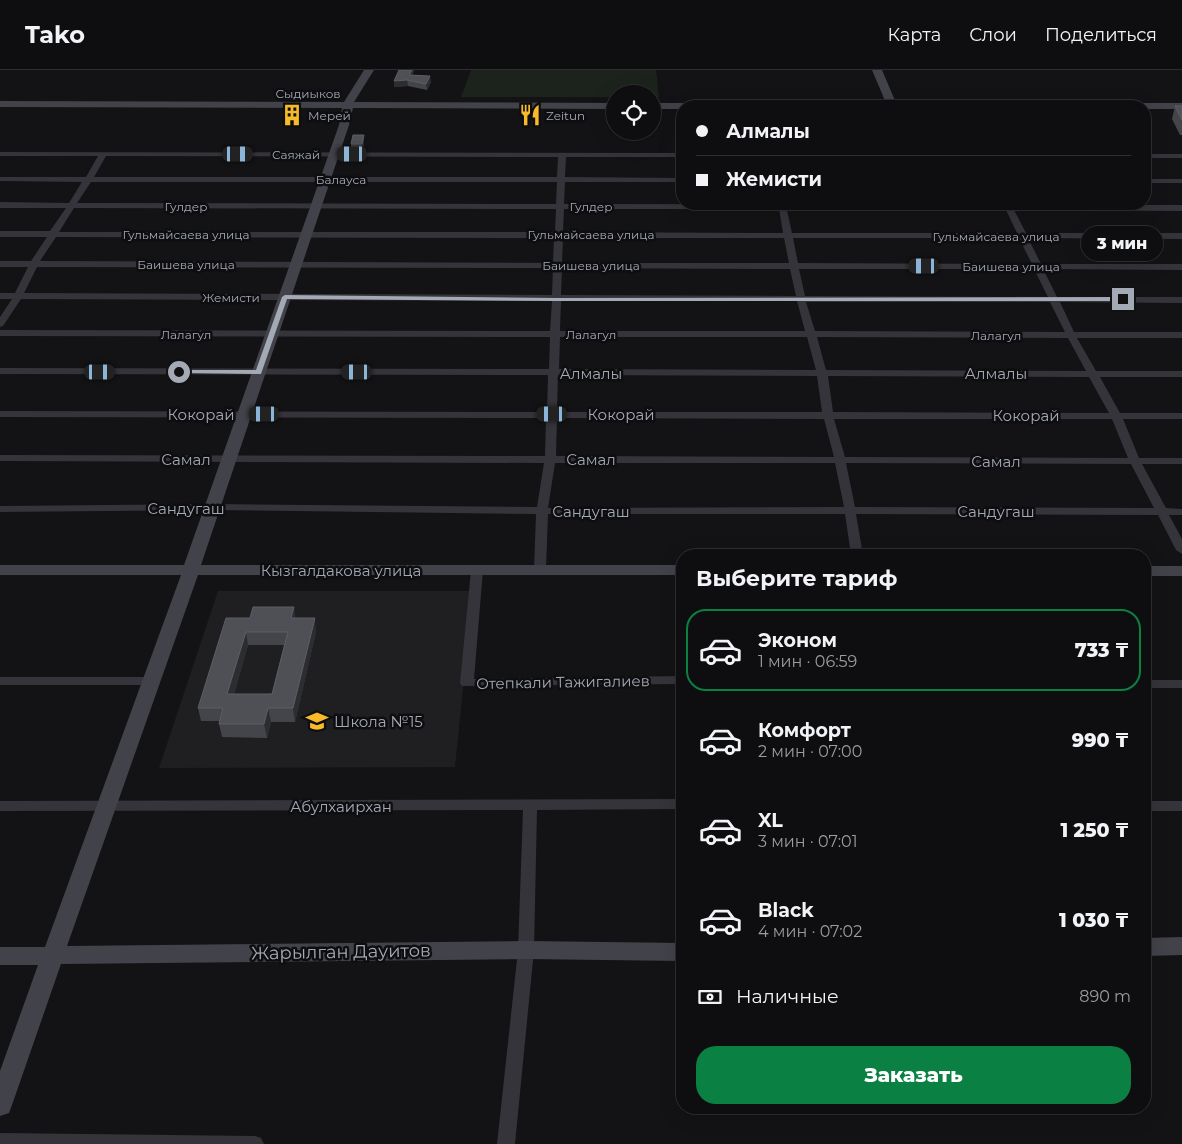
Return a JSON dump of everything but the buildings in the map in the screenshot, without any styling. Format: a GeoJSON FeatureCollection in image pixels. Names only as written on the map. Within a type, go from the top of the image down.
{"type":"FeatureCollection","features":[{"type":"Feature","properties":{"kind":"street"},"geometry":{"type":"LineString","coordinates":[[0,1105],[191,570],[344,122],[369,70]]}},
{"type":"Feature","properties":{"kind":"street"},"geometry":{"type":"LineString","coordinates":[[352,105],[379,70]]}},
{"type":"Feature","properties":{"kind":"street"},"geometry":{"type":"LineString","coordinates":[[878,70],[890,100]]}},
{"type":"Feature","properties":{"kind":"street","name":"Сыдиыков"},"geometry":{"type":"LineString","coordinates":[[0,104],[606,106]]}},
{"type":"Feature","properties":{"kind":"street"},"geometry":{"type":"LineString","coordinates":[[661,106],[676,106]]}},
{"type":"Feature","properties":{"kind":"street"},"geometry":{"type":"LineString","coordinates":[[1151,106],[1182,106]]}},
{"type":"Feature","properties":{"kind":"street","name":"Саяжай"},"geometry":{"type":"LineString","coordinates":[[0,154],[676,155]]}},
{"type":"Feature","properties":{"kind":"street"},"geometry":{"type":"LineString","coordinates":[[0,324],[18,296],[34,264],[104,154]]}},
{"type":"Feature","properties":{"kind":"street"},"geometry":{"type":"LineString","coordinates":[[540,570],[542,511],[550,459],[562,154]]}},
{"type":"Feature","properties":{"kind":"street"},"geometry":{"type":"LineString","coordinates":[[1151,156],[1182,156]]}},
{"type":"Feature","properties":{"kind":"street","name":"Балауса"},"geometry":{"type":"LineString","coordinates":[[0,179],[676,180]]}},
{"type":"Feature","properties":{"kind":"street"},"geometry":{"type":"LineString","coordinates":[[1151,181],[1182,181]]}},
{"type":"Feature","properties":{"kind":"street","name":"Гулдер"},"geometry":{"type":"LineString","coordinates":[[0,205],[676,205]]}},
{"type":"Feature","properties":{"kind":"street","name":"Гулдер"},"geometry":{"type":"LineString","coordinates":[[1151,208],[1182,208]]}},
{"type":"Feature","properties":{"kind":"street"},"geometry":{"type":"LineString","coordinates":[[783,210],[801,299],[822,373],[828,415],[840,460],[856,549]]}},
{"type":"Feature","properties":{"kind":"street"},"geometry":{"type":"LineString","coordinates":[[1010,210],[1071,335],[1116,416],[1135,461],[1182,550]]}},
{"type":"Feature","properties":{"kind":"street","name":"Гульмайсаева улица"},"geometry":{"type":"LineString","coordinates":[[0,234],[1182,236]]}},
{"type":"Feature","properties":{"kind":"street","name":"Баишева улица"},"geometry":{"type":"LineString","coordinates":[[0,264],[1182,267]]}},
{"type":"Feature","properties":{"kind":"street","name":"Жемисти"},"geometry":{"type":"LineString","coordinates":[[0,296],[1182,300]]}},
{"type":"Feature","properties":{"kind":"street","name":"Лалагул"},"geometry":{"type":"LineString","coordinates":[[0,333],[1182,335]]}},
{"type":"Feature","properties":{"kind":"street","name":"Алмалы"},"geometry":{"type":"LineString","coordinates":[[0,371],[1182,374]]}},
{"type":"Feature","properties":{"kind":"street","name":"Кокорай"},"geometry":{"type":"LineString","coordinates":[[0,414],[1182,416]]}},
{"type":"Feature","properties":{"kind":"street","name":"Самал"},"geometry":{"type":"LineString","coordinates":[[0,458],[1182,461]]}},
{"type":"Feature","properties":{"kind":"street","name":"Сандугаш"},"geometry":{"type":"LineString","coordinates":[[0,509],[213,507],[542,511],[1182,512]]}},
{"type":"Feature","properties":{"kind":"street","name":"Кызгалдакова улица"},"geometry":{"type":"LineString","coordinates":[[0,570],[676,570]]}},
{"type":"Feature","properties":{"kind":"street","name":"Отепкали Тажигалиев"},"geometry":{"type":"LineString","coordinates":[[477,570],[468,683],[676,680]]}},
{"type":"Feature","properties":{"kind":"street"},"geometry":{"type":"LineString","coordinates":[[1151,571],[1182,571]]}},
{"type":"Feature","properties":{"kind":"street"},"geometry":{"type":"LineString","coordinates":[[0,681],[150,681]]}},
{"type":"Feature","properties":{"kind":"street"},"geometry":{"type":"LineString","coordinates":[[1151,684],[1182,684]]}},
{"type":"Feature","properties":{"kind":"street","name":"Абулхаирхан"},"geometry":{"type":"LineString","coordinates":[[0,806],[676,804]]}},
{"type":"Feature","properties":{"kind":"street"},"geometry":{"type":"LineString","coordinates":[[506,1144],[526,950],[530,805]]}},
{"type":"Feature","properties":{"kind":"street"},"geometry":{"type":"LineString","coordinates":[[1151,806],[1182,806]]}},
{"type":"Feature","properties":{"kind":"street"},"geometry":{"type":"LineString","coordinates":[[1151,947],[1182,946]]}},
{"type":"Feature","properties":{"kind":"street","name":"Жарылган Дауитов"},"geometry":{"type":"LineString","coordinates":[[0,956],[526,950],[676,952]]}},
{"type":"Feature","properties":{"kind":"street"},"geometry":{"type":"LineString","coordinates":[[0,1140],[42,1143],[255,1144]]}},
{"type":"Feature","properties":{"kind":"shaded area"},"geometry":{"type":"Polygon","coordinates":[[[471,70],[656,70],[658,85],[606,85],[606,97],[461,97],[471,70]]]}},
{"type":"Feature","properties":{"kind":"shaded area","name":"Школа №15"},"geometry":{"type":"Polygon","coordinates":[[[218,591],[473,591],[455,767],[159,768],[218,591]]]}},
{"type":"Feature","properties":{"kind":"place","name":"Мерей"},"geometry":{"type":"Point","coordinates":[292,115]}},
{"type":"Feature","properties":{"kind":"place","name":"Zeitun"},"geometry":{"type":"Point","coordinates":[530,115]}},
{"type":"Feature","properties":{"kind":"place","name":"Школа №15"},"geometry":{"type":"Point","coordinates":[317,721]}},
{"type":"Feature","properties":{"kind":"route"},"geometry":{"type":"LineString","coordinates":[[179,372],[259,372],[285,297],[1123,299]]}}]}
